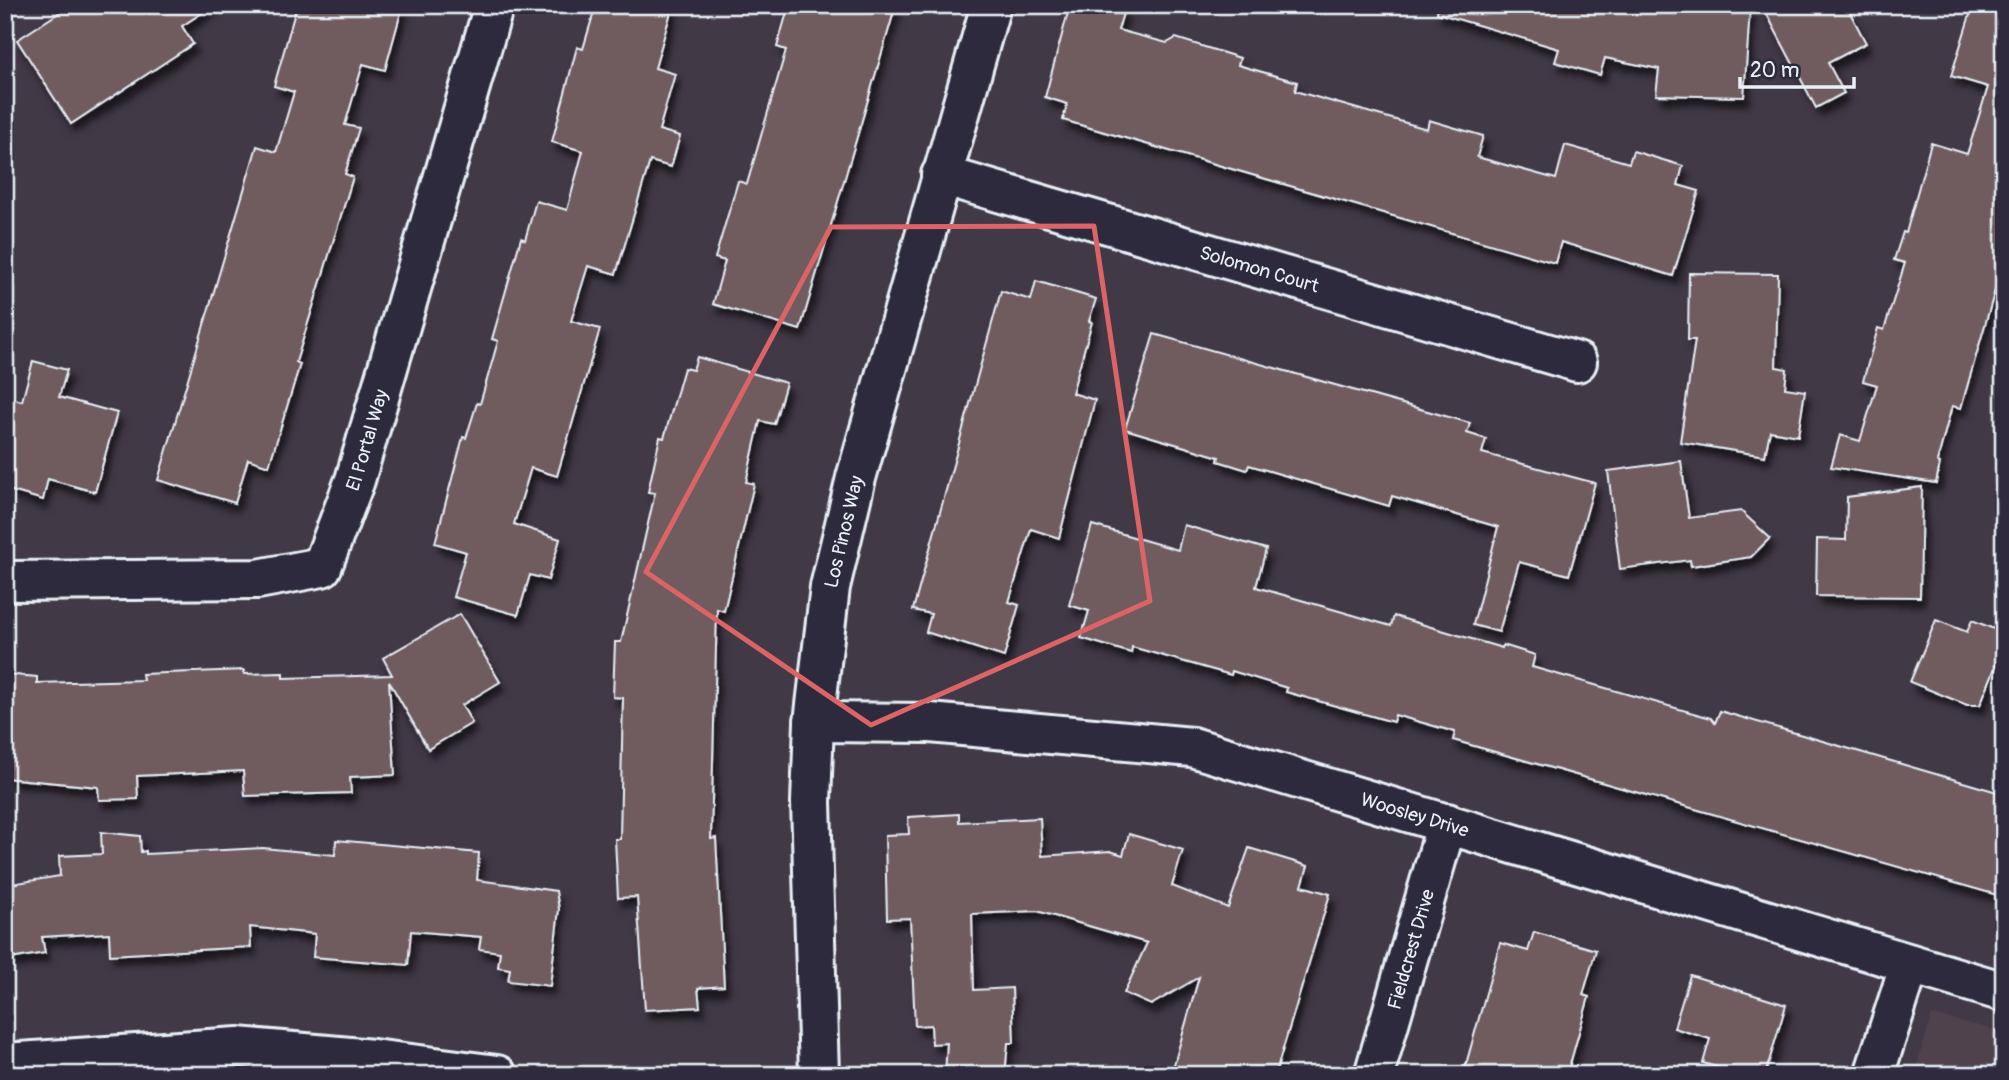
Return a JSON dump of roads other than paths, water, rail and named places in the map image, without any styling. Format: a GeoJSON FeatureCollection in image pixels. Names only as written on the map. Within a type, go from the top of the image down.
{"type":"FeatureCollection","features":[{"type":"Feature","properties":{"kind":"street","name":"El Portal Way"},"geometry":{"type":"LineString","coordinates":[[5,581],[258,579],[321,567],[355,480],[494,5]]}},
{"type":"Feature","properties":{"kind":"street","name":"Los Pinos Way"},"geometry":{"type":"LineString","coordinates":[[819,1075],[811,802],[814,722],[830,587],[941,175],[991,5]]}},
{"type":"Feature","properties":{"kind":"street","name":"Solomon Court"},"geometry":{"type":"LineString","coordinates":[[941,175],[1577,362]]}},
{"type":"Feature","properties":{"kind":"street","name":"Woosley Drive"},"geometry":{"type":"LineString","coordinates":[[814,722],[930,723],[1192,747],[2004,992]]}},
{"type":"Feature","properties":{"kind":"street","name":"Fieldcrest Drive"},"geometry":{"type":"LineString","coordinates":[[1374,1075],[1447,823]]}},
{"type":"Feature","properties":{"kind":"street"},"geometry":{"type":"LineString","coordinates":[[1874,1075],[1910,964]]}},
{"type":"Feature","properties":{"kind":"street"},"geometry":{"type":"LineString","coordinates":[[5,1063],[238,1047],[373,1059],[497,1075]]}}]}
